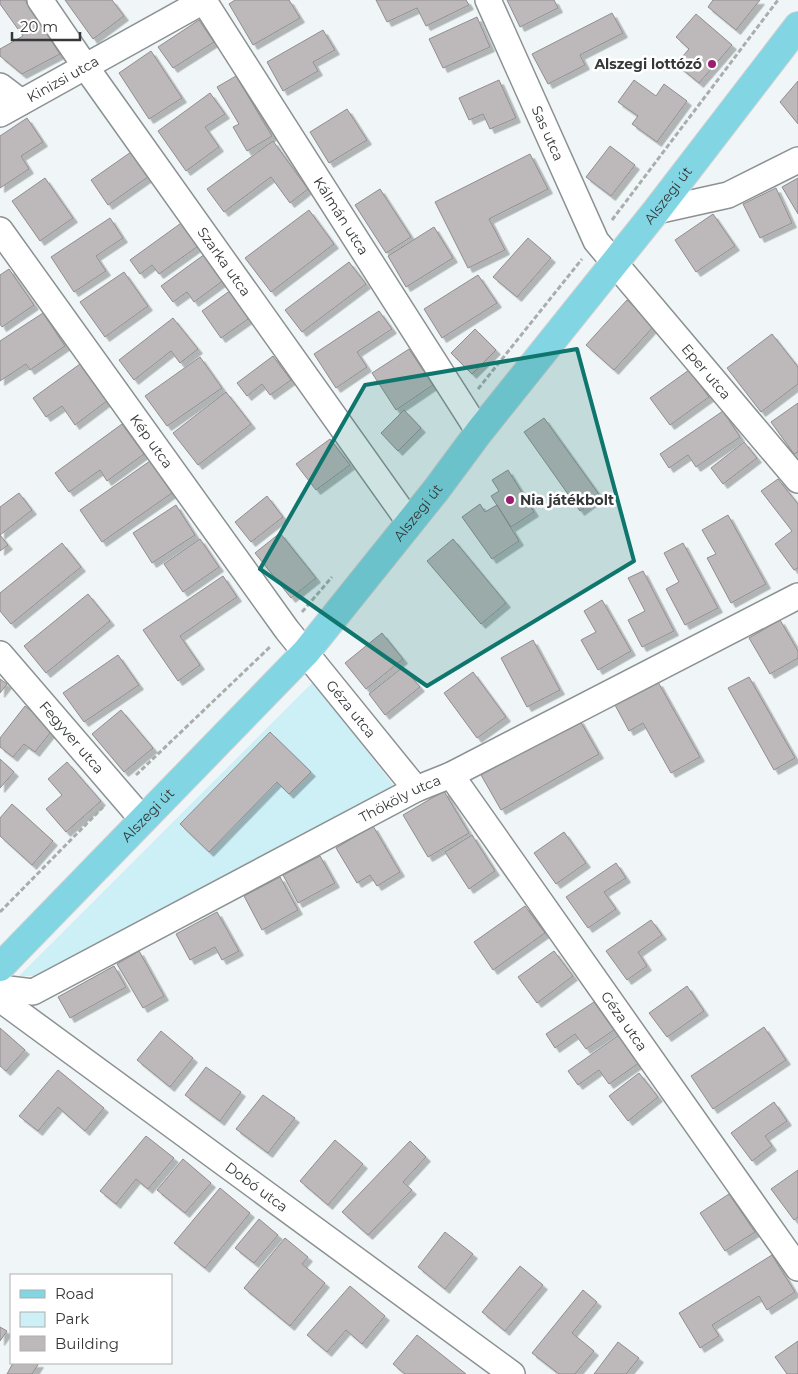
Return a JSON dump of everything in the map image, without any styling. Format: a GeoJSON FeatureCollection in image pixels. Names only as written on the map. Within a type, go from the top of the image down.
{"type":"FeatureCollection","features":[{"type":"Feature","properties":{"kind":"main road","name":"Alszegi út"},"geometry":{"type":"LineString","coordinates":[[0,967],[306,652],[656,211],[798,26]]}},
{"type":"Feature","properties":{"kind":"street","name":"Szarka utca"},"geometry":{"type":"LineString","coordinates":[[40,0],[410,523]]}},
{"type":"Feature","properties":{"kind":"street","name":"Kinizsi utca"},"geometry":{"type":"LineString","coordinates":[[0,114],[204,0]]}},
{"type":"Feature","properties":{"kind":"street","name":"Kálmán utca"},"geometry":{"type":"LineString","coordinates":[[204,0],[479,432]]}},
{"type":"Feature","properties":{"kind":"street","name":"Sas utca"},"geometry":{"type":"LineString","coordinates":[[488,0],[596,241],[615,262]]}},
{"type":"Feature","properties":{"kind":"street"},"geometry":{"type":"LineString","coordinates":[[0,86],[21,102]]}},
{"type":"Feature","properties":{"kind":"street"},"geometry":{"type":"LineString","coordinates":[[656,211],[728,195],[798,160]]}},
{"type":"Feature","properties":{"kind":"street","name":"Kép utca"},"geometry":{"type":"LineString","coordinates":[[0,230],[287,630],[306,652]]}},
{"type":"Feature","properties":{"kind":"street","name":"Eper utca"},"geometry":{"type":"LineString","coordinates":[[615,262],[798,480]]}},
{"type":"Feature","properties":{"kind":"street","name":"Thököly utca"},"geometry":{"type":"LineString","coordinates":[[0,988],[33,992],[416,789],[451,775],[798,596]]}},
{"type":"Feature","properties":{"kind":"street","name":"Géza utca"},"geometry":{"type":"LineString","coordinates":[[306,652],[416,789]]}},
{"type":"Feature","properties":{"kind":"street","name":"Fegyver utca"},"geometry":{"type":"LineString","coordinates":[[0,655],[143,820]]}},
{"type":"Feature","properties":{"kind":"street","name":"Géza utca"},"geometry":{"type":"LineString","coordinates":[[451,775],[798,1268]]}},
{"type":"Feature","properties":{"kind":"street","name":"Dobó utca"},"geometry":{"type":"LineString","coordinates":[[0,999],[512,1374]]}},
{"type":"Feature","properties":{"kind":"path"},"geometry":{"type":"LineString","coordinates":[[463,408],[596,241],[778,0]]}},
{"type":"Feature","properties":{"kind":"path"},"geometry":{"type":"LineString","coordinates":[[0,912],[118,791],[287,630],[337,570]]}},
{"type":"Feature","properties":{"kind":"highlighted area"},"geometry":{"type":"Polygon","coordinates":[[[577,349],[634,561],[427,686],[260,569],[365,385],[577,349]]]}},
{"type":"Feature","properties":{"kind":"green space"},"geometry":{"type":"Polygon","coordinates":[[[313,682],[395,787],[41,976],[19,976],[313,682]]]}},
{"type":"Feature","properties":{"kind":"building"},"geometry":{"type":"Polygon","coordinates":[[[0,0],[25,0],[60,54],[22,74],[0,56],[0,49],[23,36],[0,4],[0,0]]]}},
{"type":"Feature","properties":{"kind":"building"},"geometry":{"type":"Polygon","coordinates":[[[65,0],[112,0],[124,16],[93,39],[65,0]]]}},
{"type":"Feature","properties":{"kind":"building"},"geometry":{"type":"Polygon","coordinates":[[[235,0],[289,0],[300,18],[253,45],[229,4],[235,0]]]}},
{"type":"Feature","properties":{"kind":"building"},"geometry":{"type":"Polygon","coordinates":[[[376,0],[466,0],[469,5],[426,26],[417,8],[387,22],[376,0]]]}},
{"type":"Feature","properties":{"kind":"building"},"geometry":{"type":"Polygon","coordinates":[[[507,0],[554,0],[558,8],[520,27],[507,0]]]}},
{"type":"Feature","properties":{"kind":"building"},"geometry":{"type":"Polygon","coordinates":[[[713,0],[760,0],[736,30],[708,7],[713,0]]]}},
{"type":"Feature","properties":{"kind":"building"},"geometry":{"type":"Polygon","coordinates":[[[612,13],[623,33],[580,55],[585,65],[548,84],[532,54],[612,13]]]}},
{"type":"Feature","properties":{"kind":"building"},"geometry":{"type":"Polygon","coordinates":[[[696,14],[732,45],[699,83],[676,64],[689,49],[676,37],[696,14]]]}},
{"type":"Feature","properties":{"kind":"building"},"geometry":{"type":"Polygon","coordinates":[[[477,17],[490,47],[443,68],[429,39],[477,17]]]}},
{"type":"Feature","properties":{"kind":"building"},"geometry":{"type":"Polygon","coordinates":[[[199,20],[214,42],[173,68],[158,47],[199,20]]]}},
{"type":"Feature","properties":{"kind":"building"},"geometry":{"type":"Polygon","coordinates":[[[323,30],[335,50],[313,62],[318,71],[283,91],[267,62],[323,30]]]}},
{"type":"Feature","properties":{"kind":"building"},"geometry":{"type":"Polygon","coordinates":[[[151,51],[182,98],[149,119],[119,73],[151,51]]]}},
{"type":"Feature","properties":{"kind":"building"},"geometry":{"type":"Polygon","coordinates":[[[236,76],[272,136],[247,151],[233,127],[239,124],[217,87],[236,76]]]}},
{"type":"Feature","properties":{"kind":"building"},"geometry":{"type":"Polygon","coordinates":[[[499,80],[516,118],[490,129],[483,114],[469,120],[459,98],[499,80]]]}},
{"type":"Feature","properties":{"kind":"building"},"geometry":{"type":"Polygon","coordinates":[[[634,80],[656,96],[664,84],[687,101],[657,142],[632,124],[638,116],[618,102],[634,80]]]}},
{"type":"Feature","properties":{"kind":"building"},"geometry":{"type":"Polygon","coordinates":[[[798,81],[798,124],[780,102],[798,81]]]}},
{"type":"Feature","properties":{"kind":"building"},"geometry":{"type":"Polygon","coordinates":[[[210,93],[225,114],[205,127],[219,147],[186,171],[158,131],[210,93]]]}},
{"type":"Feature","properties":{"kind":"building"},"geometry":{"type":"Polygon","coordinates":[[[347,109],[367,140],[329,163],[310,132],[347,109]]]}},
{"type":"Feature","properties":{"kind":"building"},"geometry":{"type":"Polygon","coordinates":[[[27,118],[43,142],[21,156],[29,169],[0,188],[0,136],[27,118]]]}},
{"type":"Feature","properties":{"kind":"building"},"geometry":{"type":"Polygon","coordinates":[[[273,141],[308,189],[290,203],[271,177],[224,212],[207,189],[273,141]]]}},
{"type":"Feature","properties":{"kind":"building"},"geometry":{"type":"Polygon","coordinates":[[[610,146],[635,165],[611,196],[586,177],[610,146]]]}},
{"type":"Feature","properties":{"kind":"building"},"geometry":{"type":"Polygon","coordinates":[[[131,152],[148,177],[108,205],[91,180],[131,152]]]}},
{"type":"Feature","properties":{"kind":"building"},"geometry":{"type":"Polygon","coordinates":[[[530,154],[548,189],[489,219],[505,250],[468,268],[435,202],[530,154]]]}},
{"type":"Feature","properties":{"kind":"building"},"geometry":{"type":"Polygon","coordinates":[[[45,178],[73,218],[40,241],[12,201],[45,178]]]}},
{"type":"Feature","properties":{"kind":"building"},"geometry":{"type":"Polygon","coordinates":[[[798,178],[798,214],[782,187],[798,178]]]}},
{"type":"Feature","properties":{"kind":"building"},"geometry":{"type":"Polygon","coordinates":[[[776,188],[792,223],[760,238],[743,204],[776,188]]]}},
{"type":"Feature","properties":{"kind":"building"},"geometry":{"type":"Polygon","coordinates":[[[380,189],[411,237],[386,253],[355,205],[380,189]]]}},
{"type":"Feature","properties":{"kind":"building"},"geometry":{"type":"Polygon","coordinates":[[[309,210],[334,244],[271,292],[245,258],[309,210]]]}},
{"type":"Feature","properties":{"kind":"building"},"geometry":{"type":"Polygon","coordinates":[[[713,214],[735,246],[696,272],[675,240],[713,214]]]}},
{"type":"Feature","properties":{"kind":"building"},"geometry":{"type":"Polygon","coordinates":[[[110,218],[123,238],[96,256],[106,271],[74,292],[51,257],[110,218]]]}},
{"type":"Feature","properties":{"kind":"building"},"geometry":{"type":"Polygon","coordinates":[[[184,221],[201,244],[159,274],[152,265],[140,274],[130,260],[184,221]]]}},
{"type":"Feature","properties":{"kind":"building"},"geometry":{"type":"Polygon","coordinates":[[[434,227],[453,258],[406,287],[388,256],[434,227]]]}},
{"type":"Feature","properties":{"kind":"building"},"geometry":{"type":"Polygon","coordinates":[[[528,238],[551,258],[517,297],[493,277],[528,238]]]}},
{"type":"Feature","properties":{"kind":"building"},"geometry":{"type":"Polygon","coordinates":[[[205,254],[224,280],[194,302],[187,292],[173,302],[161,286],[205,254]]]}},
{"type":"Feature","properties":{"kind":"building"},"geometry":{"type":"Polygon","coordinates":[[[349,262],[366,284],[302,332],[285,310],[349,262]]]}},
{"type":"Feature","properties":{"kind":"building"},"geometry":{"type":"Polygon","coordinates":[[[9,269],[34,305],[2,327],[0,324],[0,275],[9,269]]]}},
{"type":"Feature","properties":{"kind":"building"},"geometry":{"type":"Polygon","coordinates":[[[124,272],[148,306],[105,337],[80,302],[124,272]]]}},
{"type":"Feature","properties":{"kind":"building"},"geometry":{"type":"Polygon","coordinates":[[[478,275],[497,303],[442,338],[424,309],[478,275]]]}},
{"type":"Feature","properties":{"kind":"building"},"geometry":{"type":"Polygon","coordinates":[[[231,290],[251,317],[221,338],[202,311],[231,290]]]}},
{"type":"Feature","properties":{"kind":"building"},"geometry":{"type":"Polygon","coordinates":[[[627,300],[655,325],[614,370],[586,345],[627,300]]]}},
{"type":"Feature","properties":{"kind":"building"},"geometry":{"type":"Polygon","coordinates":[[[379,311],[392,329],[357,352],[367,367],[336,388],[314,354],[379,311]]]}},
{"type":"Feature","properties":{"kind":"building"},"geometry":{"type":"Polygon","coordinates":[[[43,313],[65,346],[30,370],[26,364],[0,381],[0,341],[43,313]]]}},
{"type":"Feature","properties":{"kind":"building"},"geometry":{"type":"Polygon","coordinates":[[[173,318],[198,349],[180,363],[171,351],[134,380],[119,360],[173,318]]]}},
{"type":"Feature","properties":{"kind":"building"},"geometry":{"type":"Polygon","coordinates":[[[475,329],[496,350],[472,374],[451,353],[475,329]]]}},
{"type":"Feature","properties":{"kind":"building"},"geometry":{"type":"Polygon","coordinates":[[[772,334],[798,367],[798,384],[761,412],[727,368],[772,334]]]}},
{"type":"Feature","properties":{"kind":"building"},"geometry":{"type":"Polygon","coordinates":[[[409,349],[433,385],[396,410],[372,373],[409,349]]]}},
{"type":"Feature","properties":{"kind":"building"},"geometry":{"type":"Polygon","coordinates":[[[273,356],[291,380],[270,395],[262,384],[247,396],[237,383],[273,356]]]}},
{"type":"Feature","properties":{"kind":"building"},"geometry":{"type":"Polygon","coordinates":[[[200,357],[222,388],[167,426],[145,396],[200,357]]]}},
{"type":"Feature","properties":{"kind":"building"},"geometry":{"type":"Polygon","coordinates":[[[80,364],[107,401],[75,425],[62,406],[46,417],[33,398],[80,364]]]}},
{"type":"Feature","properties":{"kind":"building"},"geometry":{"type":"Polygon","coordinates":[[[689,370],[709,397],[670,425],[650,398],[689,370]]]}},
{"type":"Feature","properties":{"kind":"building"},"geometry":{"type":"Polygon","coordinates":[[[226,392],[251,424],[198,465],[173,433],[226,392]]]}},
{"type":"Feature","properties":{"kind":"building"},"geometry":{"type":"Polygon","coordinates":[[[798,403],[798,452],[794,454],[771,422],[798,403]]]}},
{"type":"Feature","properties":{"kind":"building"},"geometry":{"type":"Polygon","coordinates":[[[404,410],[421,428],[398,451],[381,433],[404,410]]]}},
{"type":"Feature","properties":{"kind":"building"},"geometry":{"type":"Polygon","coordinates":[[[723,411],[740,437],[696,467],[688,455],[669,468],[660,454],[723,411]]]}},
{"type":"Feature","properties":{"kind":"building"},"geometry":{"type":"Polygon","coordinates":[[[544,418],[600,496],[580,511],[524,432],[544,418]]]}},
{"type":"Feature","properties":{"kind":"building"},"geometry":{"type":"Polygon","coordinates":[[[122,424],[144,454],[107,481],[100,470],[69,492],[55,473],[122,424]]]}},
{"type":"Feature","properties":{"kind":"building"},"geometry":{"type":"Polygon","coordinates":[[[330,439],[350,465],[316,490],[296,464],[330,439]]]}},
{"type":"Feature","properties":{"kind":"building"},"geometry":{"type":"Polygon","coordinates":[[[744,442],[757,458],[723,484],[711,468],[744,442]]]}},
{"type":"Feature","properties":{"kind":"building"},"geometry":{"type":"Polygon","coordinates":[[[150,461],[172,493],[102,542],[80,510],[150,461]]]}},
{"type":"Feature","properties":{"kind":"building","name":"Nia játékbolt"},"geometry":{"type":"Polygon","coordinates":[[[508,470],[534,512],[511,527],[491,496],[499,491],[492,480],[508,470]]]}},
{"type":"Feature","properties":{"kind":"building"},"geometry":{"type":"Polygon","coordinates":[[[778,479],[798,504],[798,568],[794,570],[775,544],[792,531],[761,491],[778,479]]]}},
{"type":"Feature","properties":{"kind":"building"},"geometry":{"type":"Polygon","coordinates":[[[19,493],[32,510],[0,535],[0,507],[19,493]]]}},
{"type":"Feature","properties":{"kind":"building"},"geometry":{"type":"Polygon","coordinates":[[[267,496],[283,517],[251,542],[235,522],[267,496]]]}},
{"type":"Feature","properties":{"kind":"building"},"geometry":{"type":"Polygon","coordinates":[[[480,504],[485,512],[497,505],[519,541],[492,559],[462,517],[480,504]]]}},
{"type":"Feature","properties":{"kind":"building"},"geometry":{"type":"Polygon","coordinates":[[[176,505],[195,535],[152,563],[133,533],[176,505]]]}},
{"type":"Feature","properties":{"kind":"building"},"geometry":{"type":"Polygon","coordinates":[[[728,515],[766,584],[731,603],[707,558],[716,554],[702,530],[728,515]]]}},
{"type":"Feature","properties":{"kind":"building"},"geometry":{"type":"Polygon","coordinates":[[[280,533],[316,578],[291,598],[255,553],[280,533]]]}},
{"type":"Feature","properties":{"kind":"building"},"geometry":{"type":"Polygon","coordinates":[[[0,535],[8,545],[0,551],[0,535]]]}},
{"type":"Feature","properties":{"kind":"building"},"geometry":{"type":"Polygon","coordinates":[[[200,539],[219,567],[183,592],[164,564],[200,539]]]}},
{"type":"Feature","properties":{"kind":"building"},"geometry":{"type":"Polygon","coordinates":[[[453,539],[506,603],[481,624],[427,561],[453,539]]]}},
{"type":"Feature","properties":{"kind":"building"},"geometry":{"type":"Polygon","coordinates":[[[62,543],[81,567],[11,624],[0,611],[0,593],[62,543]]]}},
{"type":"Feature","properties":{"kind":"building"},"geometry":{"type":"Polygon","coordinates":[[[683,543],[718,608],[685,625],[666,589],[679,582],[664,553],[683,543]]]}},
{"type":"Feature","properties":{"kind":"building"},"geometry":{"type":"Polygon","coordinates":[[[643,571],[674,631],[642,647],[628,620],[645,611],[628,578],[643,571]]]}},
{"type":"Feature","properties":{"kind":"building"},"geometry":{"type":"Polygon","coordinates":[[[223,576],[237,597],[180,636],[200,665],[178,681],[143,630],[223,576]]]}},
{"type":"Feature","properties":{"kind":"building"},"geometry":{"type":"Polygon","coordinates":[[[88,594],[110,621],[46,673],[24,646],[88,594]]]}},
{"type":"Feature","properties":{"kind":"building"},"geometry":{"type":"Polygon","coordinates":[[[602,600],[631,651],[598,670],[581,640],[596,632],[584,611],[602,600]]]}},
{"type":"Feature","properties":{"kind":"building"},"geometry":{"type":"Polygon","coordinates":[[[780,620],[798,651],[798,658],[770,674],[749,638],[780,620]]]}},
{"type":"Feature","properties":{"kind":"building"},"geometry":{"type":"Polygon","coordinates":[[[382,633],[403,659],[366,689],[345,663],[382,633]]]}},
{"type":"Feature","properties":{"kind":"building"},"geometry":{"type":"Polygon","coordinates":[[[533,640],[560,690],[527,707],[501,658],[533,640]]]}},
{"type":"Feature","properties":{"kind":"building"},"geometry":{"type":"Polygon","coordinates":[[[118,655],[139,685],[84,722],[63,693],[118,655]]]}},
{"type":"Feature","properties":{"kind":"building"},"geometry":{"type":"Polygon","coordinates":[[[403,667],[420,687],[385,715],[369,694],[403,667]]]}},
{"type":"Feature","properties":{"kind":"building"},"geometry":{"type":"Polygon","coordinates":[[[473,672],[506,717],[477,738],[444,693],[473,672]]]}},
{"type":"Feature","properties":{"kind":"building"},"geometry":{"type":"Polygon","coordinates":[[[749,677],[795,758],[774,770],[728,688],[749,677]]]}},
{"type":"Feature","properties":{"kind":"building"},"geometry":{"type":"Polygon","coordinates":[[[0,679],[7,684],[0,693],[0,679]]]}},
{"type":"Feature","properties":{"kind":"building"},"geometry":{"type":"Polygon","coordinates":[[[658,682],[700,757],[671,773],[643,723],[629,731],[615,705],[658,682]]]}},
{"type":"Feature","properties":{"kind":"building"},"geometry":{"type":"Polygon","coordinates":[[[25,706],[54,728],[35,752],[24,744],[13,757],[0,747],[0,738],[25,706]]]}},
{"type":"Feature","properties":{"kind":"building"},"geometry":{"type":"Polygon","coordinates":[[[121,710],[153,748],[124,772],[92,734],[121,710]]]}},
{"type":"Feature","properties":{"kind":"building"},"geometry":{"type":"Polygon","coordinates":[[[579,719],[599,754],[501,810],[481,775],[579,719]]]}},
{"type":"Feature","properties":{"kind":"building"},"geometry":{"type":"Polygon","coordinates":[[[270,732],[311,772],[289,794],[277,782],[209,852],[180,824],[270,732]]]}},
{"type":"Feature","properties":{"kind":"building"},"geometry":{"type":"Polygon","coordinates":[[[0,759],[14,772],[0,788],[0,759]]]}},
{"type":"Feature","properties":{"kind":"building"},"geometry":{"type":"Polygon","coordinates":[[[67,762],[101,801],[66,832],[46,809],[62,795],[48,779],[67,762]]]}},
{"type":"Feature","properties":{"kind":"building"},"geometry":{"type":"Polygon","coordinates":[[[444,791],[469,833],[428,857],[403,815],[444,791]]]}},
{"type":"Feature","properties":{"kind":"building"},"geometry":{"type":"Polygon","coordinates":[[[12,804],[53,841],[32,865],[0,836],[0,818],[12,804]]]}},
{"type":"Feature","properties":{"kind":"building"},"geometry":{"type":"Polygon","coordinates":[[[373,826],[400,872],[377,886],[370,875],[357,883],[336,848],[373,826]]]}},
{"type":"Feature","properties":{"kind":"building"},"geometry":{"type":"Polygon","coordinates":[[[564,832],[586,863],[556,884],[534,853],[564,832]]]}},
{"type":"Feature","properties":{"kind":"building"},"geometry":{"type":"Polygon","coordinates":[[[472,835],[495,871],[469,889],[445,852],[472,835]]]}},
{"type":"Feature","properties":{"kind":"building"},"geometry":{"type":"Polygon","coordinates":[[[320,856],[335,883],[298,903],[283,875],[320,856]]]}},
{"type":"Feature","properties":{"kind":"building"},"geometry":{"type":"Polygon","coordinates":[[[616,863],[626,878],[604,892],[616,909],[588,928],[566,897],[616,863]]]}},
{"type":"Feature","properties":{"kind":"building"},"geometry":{"type":"Polygon","coordinates":[[[280,877],[298,910],[262,930],[244,896],[280,877]]]}},
{"type":"Feature","properties":{"kind":"building"},"geometry":{"type":"Polygon","coordinates":[[[525,906],[545,933],[493,970],[474,942],[525,906]]]}},
{"type":"Feature","properties":{"kind":"building"},"geometry":{"type":"Polygon","coordinates":[[[217,912],[239,951],[222,960],[215,947],[190,960],[176,934],[217,912]]]}},
{"type":"Feature","properties":{"kind":"building"},"geometry":{"type":"Polygon","coordinates":[[[651,920],[662,935],[638,952],[647,966],[627,980],[606,951],[651,920]]]}},
{"type":"Feature","properties":{"kind":"building"},"geometry":{"type":"Polygon","coordinates":[[[139,951],[164,996],[143,1008],[117,964],[139,951]]]}},
{"type":"Feature","properties":{"kind":"building"},"geometry":{"type":"Polygon","coordinates":[[[554,951],[573,976],[537,1003],[518,977],[554,951]]]}},
{"type":"Feature","properties":{"kind":"building"},"geometry":{"type":"Polygon","coordinates":[[[114,966],[126,987],[70,1018],[58,997],[114,966]]]}},
{"type":"Feature","properties":{"kind":"building"},"geometry":{"type":"Polygon","coordinates":[[[687,986],[704,1011],[667,1037],[649,1013],[687,986]]]}},
{"type":"Feature","properties":{"kind":"building"},"geometry":{"type":"Polygon","coordinates":[[[594,1002],[614,1030],[586,1049],[575,1034],[555,1048],[546,1034],[594,1002]]]}},
{"type":"Feature","properties":{"kind":"building"},"geometry":{"type":"Polygon","coordinates":[[[764,1027],[786,1060],[713,1109],[691,1076],[764,1027]]]}},
{"type":"Feature","properties":{"kind":"building"},"geometry":{"type":"Polygon","coordinates":[[[0,1028],[25,1050],[6,1071],[0,1066],[0,1028]]]}},
{"type":"Feature","properties":{"kind":"building"},"geometry":{"type":"Polygon","coordinates":[[[161,1031],[193,1058],[170,1087],[137,1060],[161,1031]]]}},
{"type":"Feature","properties":{"kind":"building"},"geometry":{"type":"Polygon","coordinates":[[[619,1035],[639,1063],[609,1084],[599,1070],[578,1085],[568,1071],[619,1035]]]}},
{"type":"Feature","properties":{"kind":"building"},"geometry":{"type":"Polygon","coordinates":[[[206,1067],[241,1092],[220,1121],[185,1095],[206,1067]]]}},
{"type":"Feature","properties":{"kind":"building"},"geometry":{"type":"Polygon","coordinates":[[[58,1070],[104,1108],[85,1131],[58,1107],[38,1131],[19,1116],[58,1070]]]}},
{"type":"Feature","properties":{"kind":"building"},"geometry":{"type":"Polygon","coordinates":[[[639,1073],[658,1097],[628,1121],[609,1096],[639,1073]]]}},
{"type":"Feature","properties":{"kind":"building"},"geometry":{"type":"Polygon","coordinates":[[[263,1095],[295,1118],[268,1153],[236,1129],[263,1095]]]}},
{"type":"Feature","properties":{"kind":"building"},"geometry":{"type":"Polygon","coordinates":[[[774,1102],[787,1121],[765,1136],[772,1146],[752,1161],[731,1133],[774,1102]]]}},
{"type":"Feature","properties":{"kind":"building"},"geometry":{"type":"Polygon","coordinates":[[[146,1136],[174,1158],[148,1189],[136,1179],[116,1204],[100,1191],[146,1136]]]}},
{"type":"Feature","properties":{"kind":"building"},"geometry":{"type":"Polygon","coordinates":[[[335,1140],[363,1164],[328,1205],[300,1181],[335,1140]]]}},
{"type":"Feature","properties":{"kind":"building"},"geometry":{"type":"Polygon","coordinates":[[[410,1141],[426,1157],[403,1182],[412,1190],[368,1235],[342,1212],[410,1141]]]}},
{"type":"Feature","properties":{"kind":"building"},"geometry":{"type":"Polygon","coordinates":[[[183,1159],[211,1183],[185,1213],[157,1190],[183,1159]]]}},
{"type":"Feature","properties":{"kind":"building"},"geometry":{"type":"Polygon","coordinates":[[[798,1170],[798,1217],[794,1220],[771,1189],[798,1170]]]}},
{"type":"Feature","properties":{"kind":"building"},"geometry":{"type":"Polygon","coordinates":[[[220,1188],[250,1213],[205,1268],[174,1243],[220,1188]]]}},
{"type":"Feature","properties":{"kind":"building"},"geometry":{"type":"Polygon","coordinates":[[[729,1194],[755,1232],[725,1251],[700,1213],[729,1194]]]}},
{"type":"Feature","properties":{"kind":"building"},"geometry":{"type":"Polygon","coordinates":[[[259,1219],[278,1235],[254,1263],[235,1248],[259,1219]]]}},
{"type":"Feature","properties":{"kind":"building"},"geometry":{"type":"Polygon","coordinates":[[[445,1232],[473,1254],[445,1289],[418,1267],[445,1232]]]}},
{"type":"Feature","properties":{"kind":"building"},"geometry":{"type":"Polygon","coordinates":[[[285,1238],[308,1257],[302,1264],[325,1283],[290,1326],[244,1288],[285,1238]]]}},
{"type":"Feature","properties":{"kind":"building"},"geometry":{"type":"Polygon","coordinates":[[[772,1255],[795,1292],[767,1310],[759,1296],[712,1325],[719,1336],[700,1348],[679,1313],[772,1255]]]}},
{"type":"Feature","properties":{"kind":"building"},"geometry":{"type":"Polygon","coordinates":[[[520,1266],[543,1285],[505,1331],[482,1312],[520,1266]]]}},
{"type":"Feature","properties":{"kind":"building"},"geometry":{"type":"Polygon","coordinates":[[[350,1286],[385,1316],[362,1344],[346,1330],[327,1352],[307,1335],[350,1286]]]}},
{"type":"Feature","properties":{"kind":"building"},"geometry":{"type":"Polygon","coordinates":[[[583,1290],[597,1302],[572,1333],[594,1351],[575,1374],[559,1374],[532,1353],[583,1290]]]}},
{"type":"Feature","properties":{"kind":"building"},"geometry":{"type":"Polygon","coordinates":[[[0,1327],[7,1331],[0,1341],[0,1327]]]}},
{"type":"Feature","properties":{"kind":"building"},"geometry":{"type":"Polygon","coordinates":[[[417,1335],[466,1374],[405,1374],[393,1364],[417,1335]]]}},
{"type":"Feature","properties":{"kind":"building"},"geometry":{"type":"Polygon","coordinates":[[[798,1341],[798,1374],[787,1374],[775,1357],[798,1341]]]}},
{"type":"Feature","properties":{"kind":"building"},"geometry":{"type":"Polygon","coordinates":[[[618,1342],[639,1358],[626,1374],[594,1374],[618,1342]]]}},
{"type":"Feature","properties":{"kind":"building"},"geometry":{"type":"Polygon","coordinates":[[[12,1364],[38,1364],[32,1374],[7,1374],[12,1364]]]}},
{"type":"Feature","properties":{"kind":"place","name":"Alszegi lottózó"},"geometry":{"type":"Point","coordinates":[712,64]}},
{"type":"Feature","properties":{"kind":"place","name":"Nia játékbolt"},"geometry":{"type":"Point","coordinates":[510,500]}}]}
